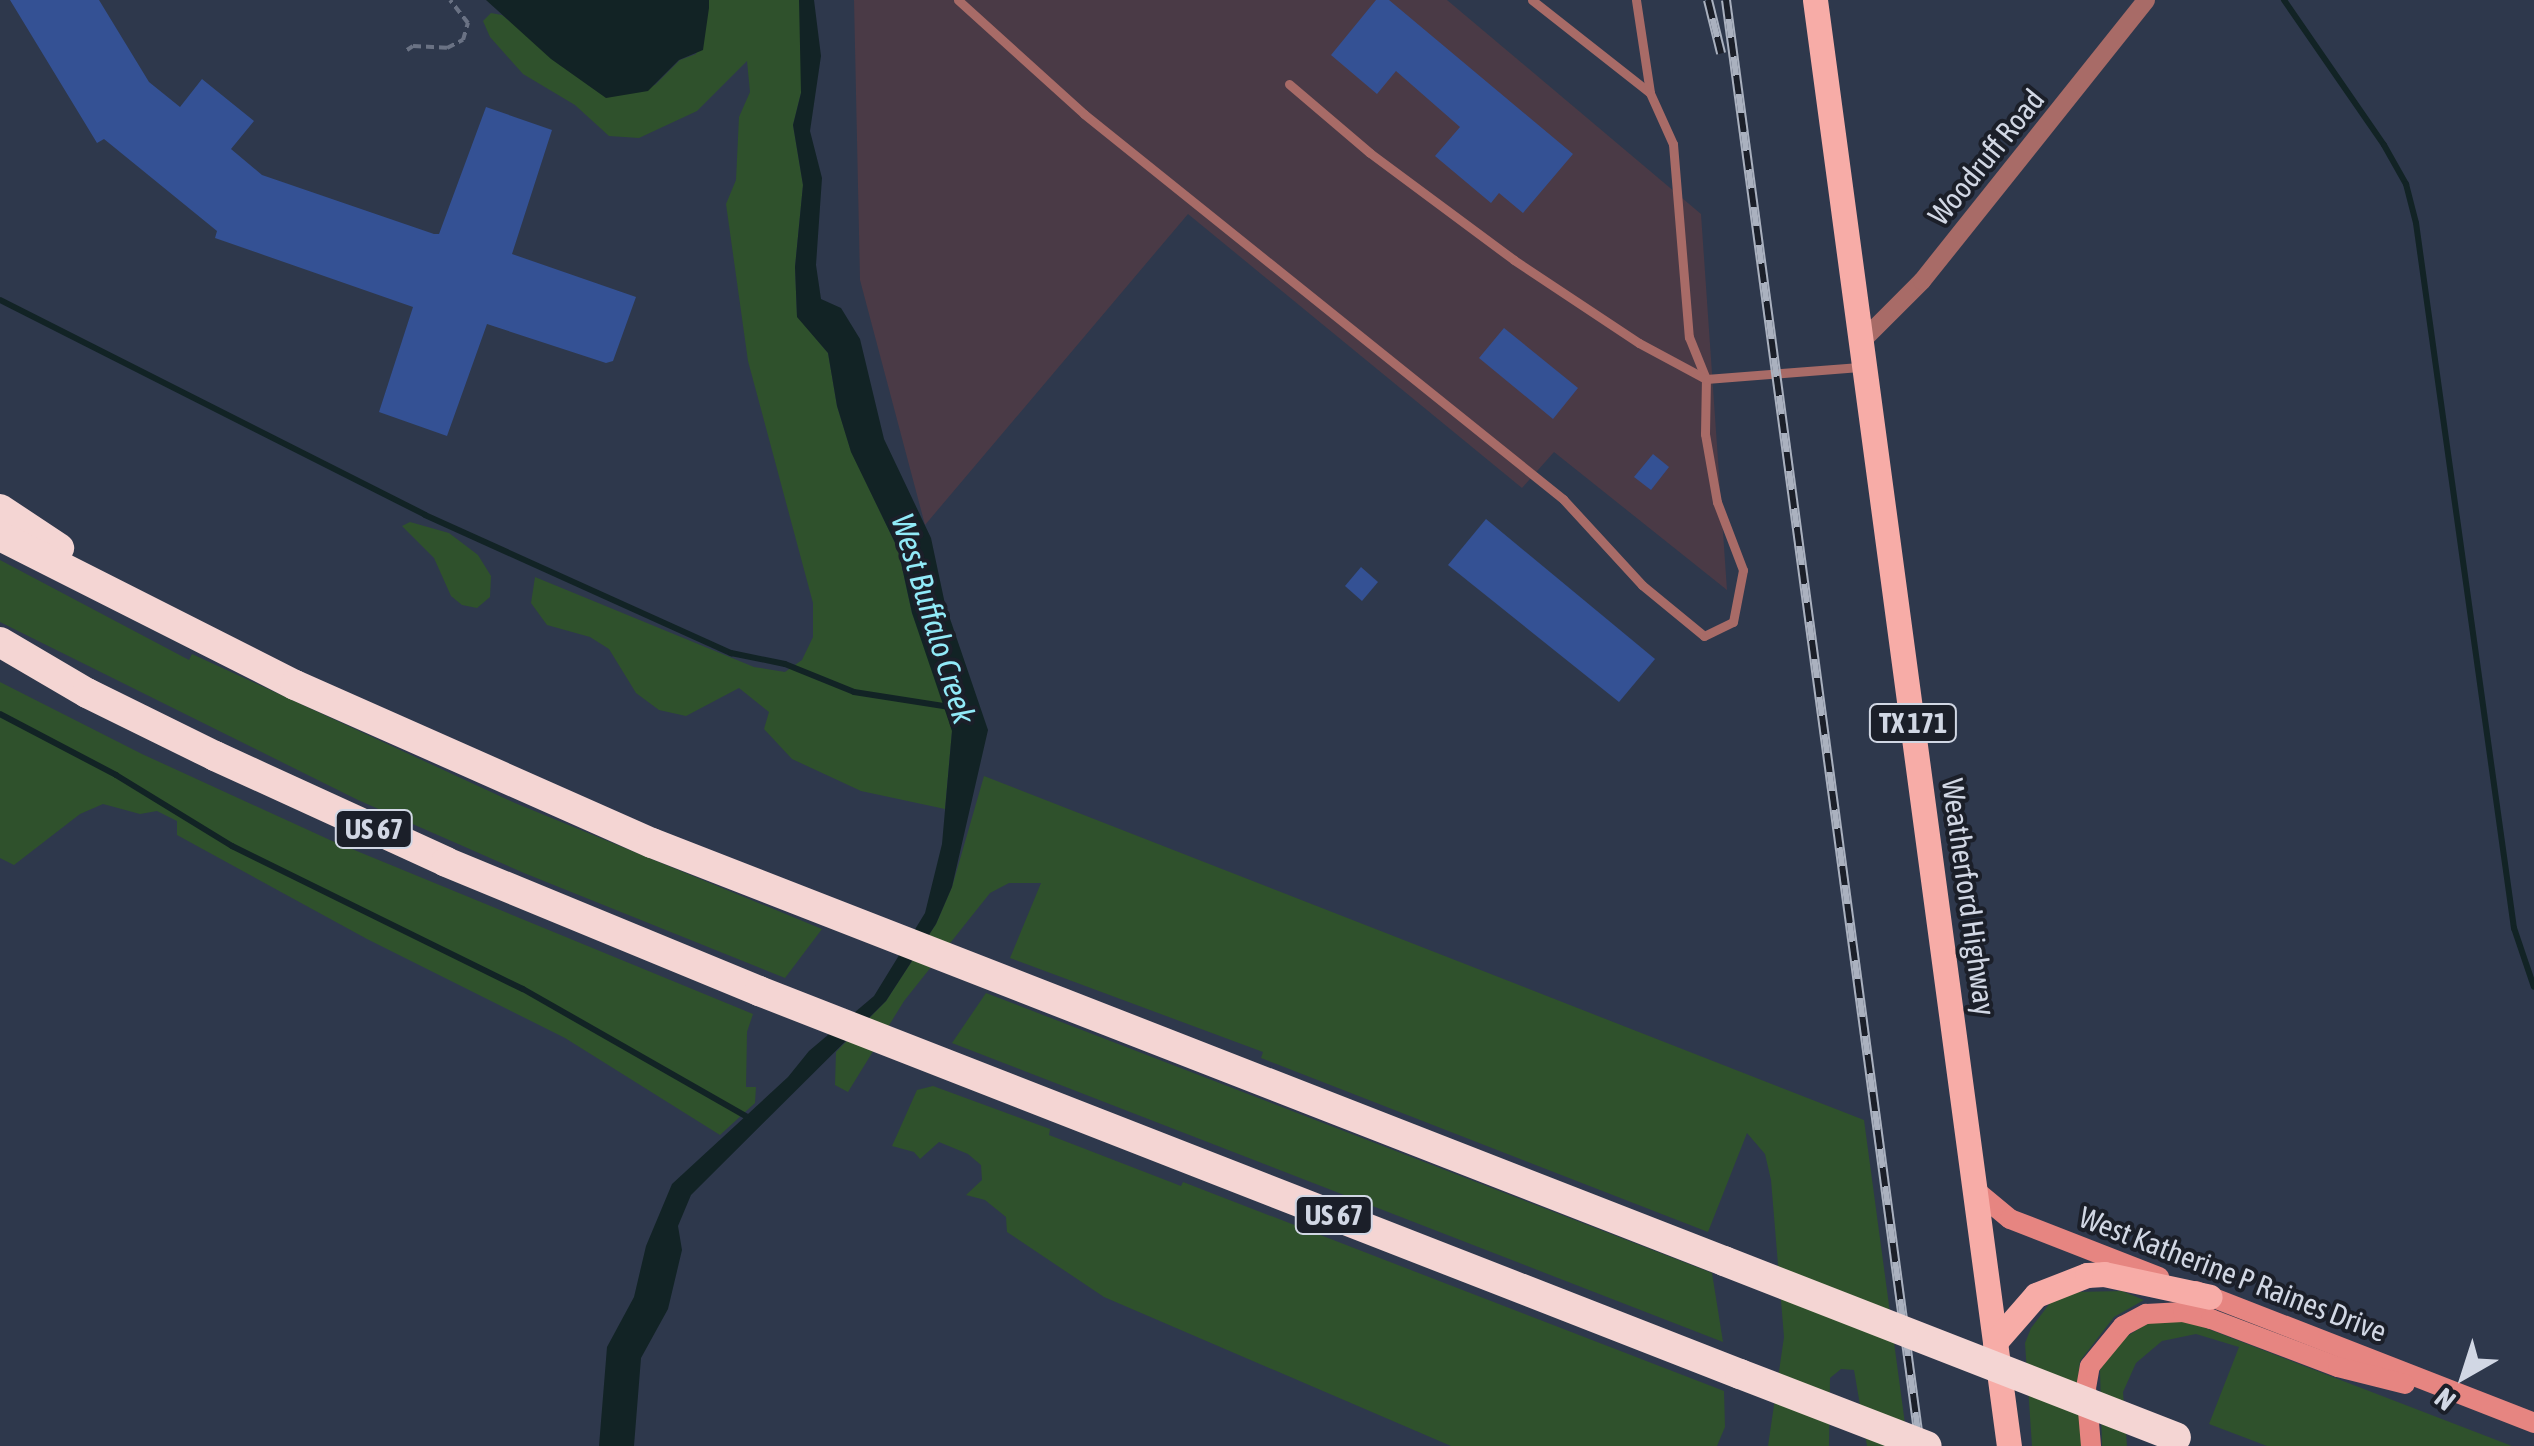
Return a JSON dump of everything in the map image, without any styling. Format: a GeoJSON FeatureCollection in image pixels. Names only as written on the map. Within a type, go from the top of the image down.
{"type":"FeatureCollection","features":[{"type":"Feature","properties":{"kind":"highway"},"geometry":{"type":"LineString","coordinates":[[0,509],[178,628]]}},
{"type":"Feature","properties":{"kind":"highway"},"geometry":{"type":"LineString","coordinates":[[0,536],[178,628],[503,780],[841,918],[2188,1441]]}},
{"type":"Feature","properties":{"kind":"highway","name":"US 67"},"geometry":{"type":"LineString","coordinates":[[0,642],[87,692],[446,862],[759,991],[1926,1446]]}},
{"type":"Feature","properties":{"kind":"highway"},"geometry":{"type":"LineString","coordinates":[[0,657],[87,692]]}},
{"type":"Feature","properties":{"kind":"main road","name":"Weatherford Highway"},"geometry":{"type":"LineString","coordinates":[[1815,0],[2009,1446]]}},
{"type":"Feature","properties":{"kind":"main road","name":"West Katherine P Raines Drive"},"geometry":{"type":"LineString","coordinates":[[1975,1190],[2010,1219],[2534,1423]]}},
{"type":"Feature","properties":{"kind":"main road"},"geometry":{"type":"LineString","coordinates":[[1995,1342],[2036,1295],[2086,1275],[2104,1274],[2210,1297]]}},
{"type":"Feature","properties":{"kind":"main road"},"geometry":{"type":"LineString","coordinates":[[2091,1446],[2086,1388],[2090,1366],[2123,1326],[2146,1314],[2182,1312],[2211,1319],[2338,1367],[2485,1404]]}},
{"type":"Feature","properties":{"kind":"street","name":"Woodruff Road"},"geometry":{"type":"LineString","coordinates":[[1864,354],[2146,0]]}},
{"type":"Feature","properties":{"kind":"lane"},"geometry":{"type":"LineString","coordinates":[[958,0],[1084,114],[1562,499],[1642,586],[1704,636],[1733,622],[1742,570],[1718,502],[1705,434],[1706,379],[1688,336],[1682,208],[1673,144],[1650,93],[1636,0]]}},
{"type":"Feature","properties":{"kind":"lane"},"geometry":{"type":"LineString","coordinates":[[1532,0],[1650,93]]}},
{"type":"Feature","properties":{"kind":"lane"},"geometry":{"type":"LineString","coordinates":[[1289,84],[1370,153],[1514,260],[1640,343],[1706,379],[1864,354]]}},
{"type":"Feature","properties":{"kind":"path"},"geometry":{"type":"LineString","coordinates":[[407,50],[413,46],[447,48],[463,40],[468,23],[450,0]]}},
{"type":"Feature","properties":{"kind":"shaded area"},"geometry":{"type":"Polygon","coordinates":[[[854,0],[1447,0],[1701,214],[1727,590],[1554,452],[1522,488],[1188,214],[925,525],[860,280],[854,0]]]}},
{"type":"Feature","properties":{"kind":"green space"},"geometry":{"type":"Polygon","coordinates":[[[709,0],[799,0],[801,4],[801,93],[793,125],[803,185],[795,267],[797,316],[828,353],[837,406],[851,451],[898,549],[912,613],[943,697],[952,731],[945,809],[861,791],[792,759],[764,729],[769,712],[739,688],[686,716],[659,710],[636,693],[609,649],[590,637],[547,625],[531,603],[535,577],[754,667],[785,672],[802,660],[813,637],[813,603],[748,361],[726,204],[736,180],[739,117],[750,92],[747,61],[697,111],[639,138],[609,136],[575,105],[523,74],[490,37],[483,21],[491,13],[502,15],[591,87],[655,85],[680,60],[696,54],[709,0]]]}},
{"type":"Feature","properties":{"kind":"green space"},"geometry":{"type":"Polygon","coordinates":[[[410,522],[449,533],[478,555],[491,576],[490,597],[477,608],[462,605],[451,596],[434,558],[402,526],[410,522]]]}},
{"type":"Feature","properties":{"kind":"green space"},"geometry":{"type":"Polygon","coordinates":[[[0,560],[189,660],[192,654],[515,803],[822,929],[785,978],[524,873],[358,800],[0,622],[0,560]]]}},
{"type":"Feature","properties":{"kind":"green space"},"geometry":{"type":"Polygon","coordinates":[[[0,682],[142,754],[330,840],[753,1014],[747,1032],[746,1087],[756,1087],[755,1103],[720,1135],[565,1038],[367,939],[177,835],[177,821],[157,811],[140,814],[103,804],[80,814],[14,865],[0,858],[0,682]]]}},
{"type":"Feature","properties":{"kind":"green space"},"geometry":{"type":"Polygon","coordinates":[[[984,776],[1864,1120],[1908,1446],[1867,1446],[1854,1370],[1841,1369],[1830,1378],[1829,1446],[1768,1446],[1784,1337],[1771,1180],[1765,1154],[1747,1133],[1708,1232],[1261,1058],[1263,1052],[1010,958],[1041,883],[1009,883],[990,893],[904,1001],[848,1092],[835,1085],[836,1052],[886,1001],[936,924],[952,887],[984,776]]]}},
{"type":"Feature","properties":{"kind":"green space"},"geometry":{"type":"Polygon","coordinates":[[[986,993],[1712,1273],[1723,1342],[952,1043],[986,993]]]}},
{"type":"Feature","properties":{"kind":"green space"},"geometry":{"type":"Polygon","coordinates":[[[933,1086],[1050,1129],[1049,1135],[1181,1186],[1183,1182],[1724,1391],[1725,1427],[1717,1446],[1451,1446],[1104,1297],[1007,1232],[1006,1217],[985,1200],[966,1195],[982,1180],[981,1165],[968,1154],[939,1142],[920,1159],[914,1152],[892,1146],[917,1090],[933,1086]]]}},
{"type":"Feature","properties":{"kind":"green space"},"geometry":{"type":"Polygon","coordinates":[[[2122,1291],[2144,1300],[2114,1317],[2080,1361],[2077,1387],[2082,1446],[2032,1446],[2025,1343],[2031,1328],[2050,1303],[2076,1292],[2122,1291]]]}},
{"type":"Feature","properties":{"kind":"green space"},"geometry":{"type":"Polygon","coordinates":[[[2154,1319],[2185,1320],[2512,1446],[2267,1446],[2209,1424],[2239,1347],[2196,1334],[2162,1341],[2136,1363],[2123,1392],[2127,1446],[2102,1446],[2100,1370],[2115,1344],[2154,1319]]]}},
{"type":"Feature","properties":{"kind":"water"},"geometry":{"type":"Polygon","coordinates":[[[486,0],[709,0],[709,8],[703,50],[679,60],[648,91],[606,98],[551,59],[486,0]]]}},
{"type":"Feature","properties":{"kind":"water","name":"West Buffalo Creek"},"geometry":{"type":"Polygon","coordinates":[[[799,0],[814,0],[821,56],[810,131],[822,178],[816,265],[821,299],[841,308],[860,339],[884,439],[931,538],[945,604],[988,730],[952,887],[936,924],[886,1001],[691,1195],[678,1226],[682,1250],[668,1309],[641,1358],[634,1446],[599,1446],[607,1347],[634,1297],[646,1246],[672,1184],[788,1077],[809,1051],[874,996],[925,913],[942,844],[952,731],[912,613],[898,549],[851,452],[837,406],[828,353],[797,317],[795,267],[803,185],[793,125],[801,93],[799,0]]]}},
{"type":"Feature","properties":{"kind":"building"},"geometry":{"type":"Polygon","coordinates":[[[10,0],[99,0],[149,82],[180,107],[202,79],[254,121],[231,149],[262,175],[434,234],[439,234],[486,107],[552,130],[512,254],[636,297],[613,361],[606,363],[487,324],[447,436],[379,412],[413,307],[215,238],[217,231],[104,139],[97,143],[10,0]]]}},
{"type":"Feature","properties":{"kind":"building"},"geometry":{"type":"Polygon","coordinates":[[[1376,0],[1389,0],[1573,154],[1523,213],[1499,193],[1491,203],[1435,156],[1460,127],[1396,71],[1377,94],[1331,55],[1376,0]]]}},
{"type":"Feature","properties":{"kind":"building"},"geometry":{"type":"Polygon","coordinates":[[[1504,328],[1578,388],[1553,419],[1479,358],[1504,328]]]}},
{"type":"Feature","properties":{"kind":"building"},"geometry":{"type":"Polygon","coordinates":[[[1653,454],[1669,467],[1651,490],[1634,477],[1653,454]]]}},
{"type":"Feature","properties":{"kind":"building"},"geometry":{"type":"Polygon","coordinates":[[[1486,519],[1655,659],[1619,702],[1448,565],[1486,519]]]}},
{"type":"Feature","properties":{"kind":"building"},"geometry":{"type":"Polygon","coordinates":[[[1361,567],[1378,582],[1362,601],[1345,586],[1361,567]]]}},
{"type":"Feature","properties":{"kind":"waterway"},"geometry":{"type":"LineString","coordinates":[[2284,0],[2384,145],[2406,184],[2416,223],[2514,928],[2534,987]]}},
{"type":"Feature","properties":{"kind":"waterway","name":"West Buffalo Creek"},"geometry":{"type":"LineString","coordinates":[[0,300],[425,515],[731,653],[785,664],[854,692],[950,707]]}},
{"type":"Feature","properties":{"kind":"waterway"},"geometry":{"type":"LineString","coordinates":[[0,714],[116,775],[232,846],[523,989],[746,1116]]}},
{"type":"Feature","properties":{"kind":"railway"},"geometry":{"type":"LineString","coordinates":[[1708,0],[1721,53]]}},
{"type":"Feature","properties":{"kind":"railway"},"geometry":{"type":"LineString","coordinates":[[1726,0],[1920,1446]]}}]}
